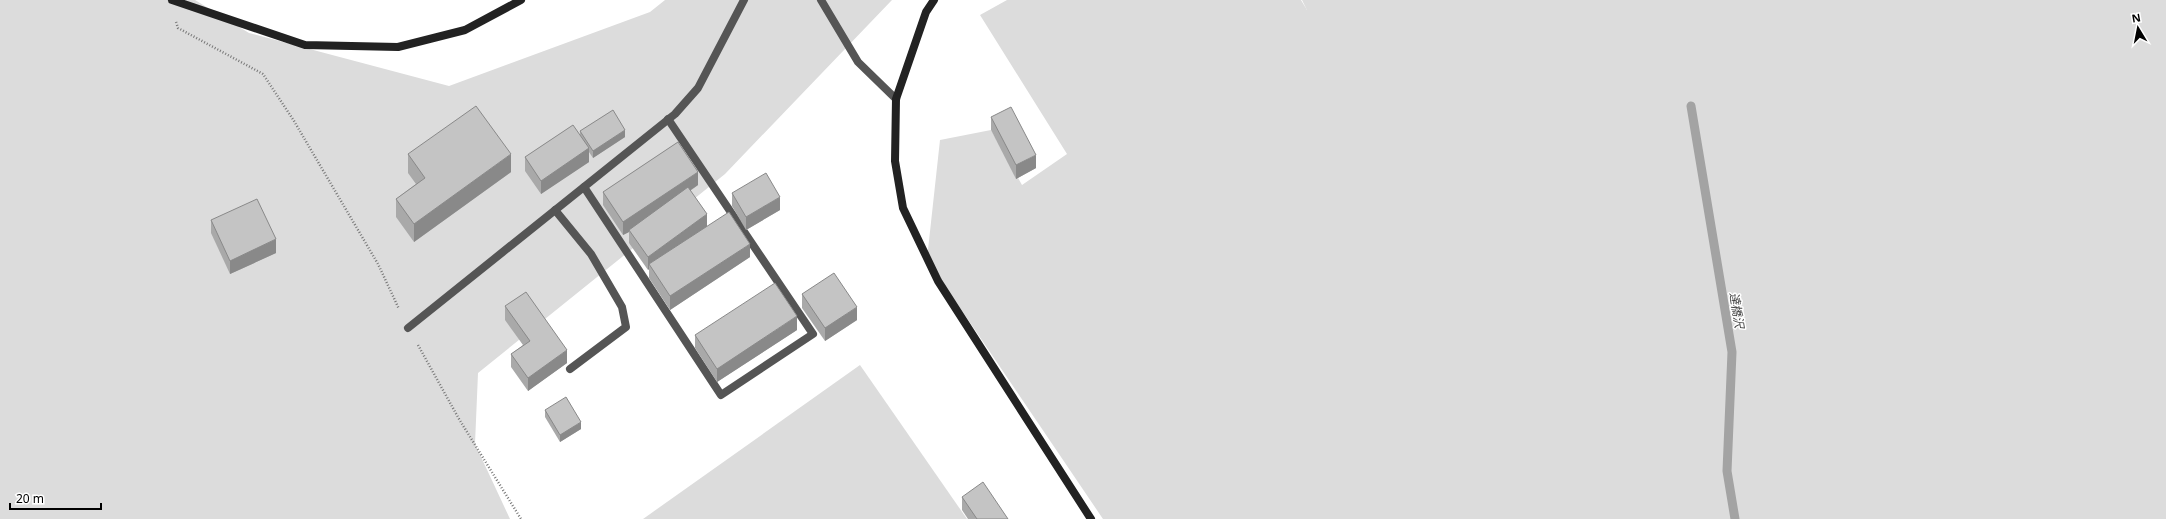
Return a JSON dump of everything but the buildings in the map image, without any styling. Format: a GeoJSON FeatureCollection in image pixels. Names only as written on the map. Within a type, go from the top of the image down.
{"type":"FeatureCollection","features":[{"type":"Feature","properties":{"kind":"street"},"geometry":{"type":"LineString","coordinates":[[172,0],[305,45],[398,47],[465,30],[521,0]]}},
{"type":"Feature","properties":{"kind":"street"},"geometry":{"type":"LineString","coordinates":[[408,328],[668,119],[698,88],[744,0]]}},
{"type":"Feature","properties":{"kind":"street"},"geometry":{"type":"LineString","coordinates":[[821,0],[858,62],[896,99]]}},
{"type":"Feature","properties":{"kind":"street"},"geometry":{"type":"LineString","coordinates":[[934,0],[926,12],[896,99],[895,161],[903,208],[938,281],[1091,519]]}},
{"type":"Feature","properties":{"kind":"street"},"geometry":{"type":"LineString","coordinates":[[584,186],[721,395],[813,334],[668,119]]}},
{"type":"Feature","properties":{"kind":"street"},"geometry":{"type":"LineString","coordinates":[[555,210],[591,254],[622,307],[626,327],[570,369]]}},
{"type":"Feature","properties":{"kind":"path"},"geometry":{"type":"LineString","coordinates":[[174,14],[178,28],[263,74],[294,121],[378,264],[408,328],[459,419],[521,519]]}},
{"type":"Feature","properties":{"kind":"shaded area"},"geometry":{"type":"Polygon","coordinates":[[[0,0],[195,0],[249,33],[449,86],[650,12],[665,0],[892,0],[725,174],[478,373],[475,444],[510,519],[0,519],[0,0]]]}},
{"type":"Feature","properties":{"kind":"shaded area"},"geometry":{"type":"Polygon","coordinates":[[[1007,0],[1301,0],[1307,10],[1302,0],[2166,0],[2166,519],[1103,519],[927,259],[940,140],[991,130],[1022,185],[1067,154],[980,15],[1007,0]]]}},
{"type":"Feature","properties":{"kind":"shaded area"},"geometry":{"type":"Polygon","coordinates":[[[860,365],[967,519],[643,519],[860,365]]]}},
{"type":"Feature","properties":{"kind":"waterway","name":"達橋沢"},"geometry":{"type":"LineString","coordinates":[[1691,106],[1732,352],[1727,471],[1735,519]]}}]}
